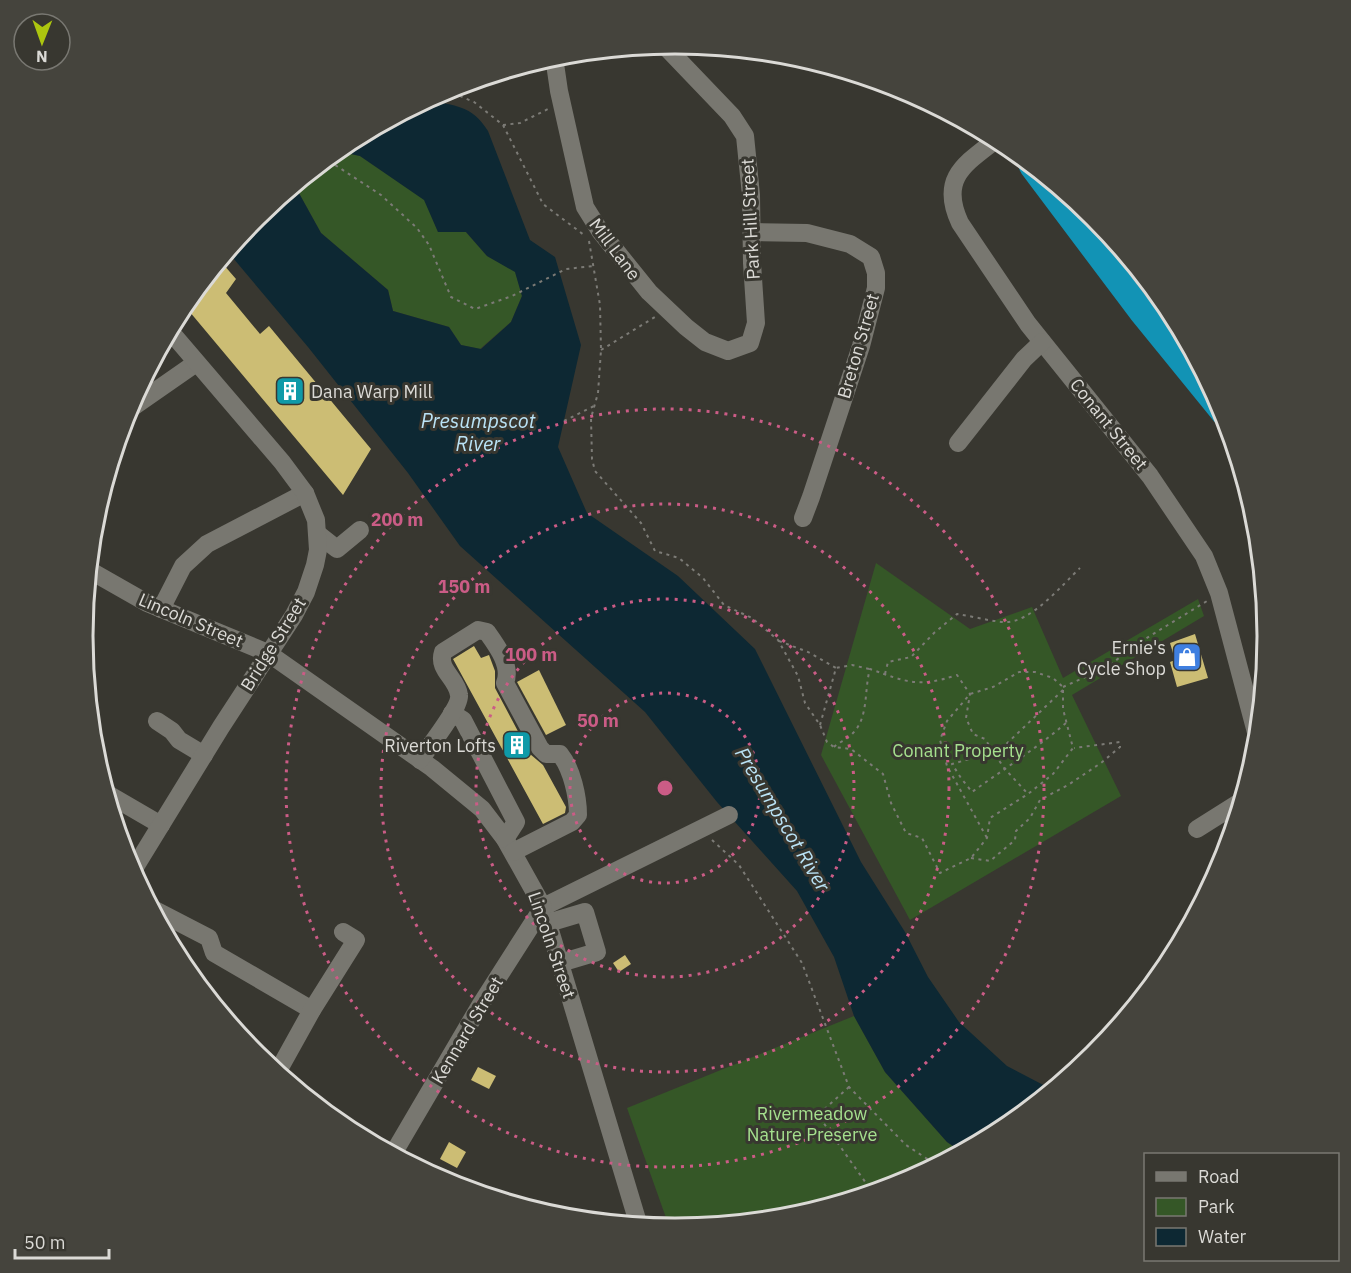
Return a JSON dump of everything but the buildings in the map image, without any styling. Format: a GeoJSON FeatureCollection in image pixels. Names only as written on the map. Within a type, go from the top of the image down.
{"type":"FeatureCollection","features":[{"type":"Feature","properties":{"kind":"highway"},"geometry":{"type":"LineString","coordinates":[[1051,192],[1147,319],[1200,384]]}},
{"type":"Feature","properties":{"kind":"street","name":"Park Hill Street"},"geometry":{"type":"LineString","coordinates":[[673,54],[732,116],[745,136],[756,323],[750,342],[741,346]]}},
{"type":"Feature","properties":{"kind":"street","name":"Mill Lane"},"geometry":{"type":"LineString","coordinates":[[556,67],[585,207],[600,231],[632,272],[668,310],[705,342],[728,351],[741,346]]}},
{"type":"Feature","properties":{"kind":"street","name":"Conant Street"},"geometry":{"type":"LineString","coordinates":[[989,146],[960,169],[954,182],[952,196],[954,210],[967,234],[1042,342],[1150,476],[1204,556],[1220,593],[1252,718]]}},
{"type":"Feature","properties":{"kind":"street","name":"Breton Street"},"geometry":{"type":"LineString","coordinates":[[752,232],[807,233],[850,244],[871,258],[876,273],[876,288],[861,346],[812,497],[803,518]]}},
{"type":"Feature","properties":{"kind":"street","name":"Bridge Street"},"geometry":{"type":"LineString","coordinates":[[138,862],[306,592],[315,565],[318,534],[316,520],[305,494],[282,462],[176,338]]}},
{"type":"Feature","properties":{"kind":"street"},"geometry":{"type":"LineString","coordinates":[[958,443],[1010,376],[1042,342]]}},
{"type":"Feature","properties":{"kind":"street"},"geometry":{"type":"LineString","coordinates":[[144,399],[196,363]]}},
{"type":"Feature","properties":{"kind":"street"},"geometry":{"type":"LineString","coordinates":[[161,609],[183,566],[207,543],[305,494]]}},
{"type":"Feature","properties":{"kind":"street"},"geometry":{"type":"LineString","coordinates":[[318,534],[337,549],[360,530]]}},
{"type":"Feature","properties":{"kind":"street","name":"Lincoln Street"},"geometry":{"type":"LineString","coordinates":[[96,574],[137,598],[268,653],[420,760],[482,809],[509,846],[545,915],[637,1218]]}},
{"type":"Feature","properties":{"kind":"street"},"geometry":{"type":"LineString","coordinates":[[420,760],[452,713],[459,694],[441,663],[443,652],[478,630],[487,632],[502,652],[507,678],[505,683],[540,748],[546,754],[560,754],[566,761],[578,803],[578,815],[572,822],[509,846]]}},
{"type":"Feature","properties":{"kind":"street"},"geometry":{"type":"LineString","coordinates":[[452,713],[463,720],[516,822],[509,846]]}},
{"type":"Feature","properties":{"kind":"street"},"geometry":{"type":"LineString","coordinates":[[157,720],[172,731],[179,740],[204,755]]}},
{"type":"Feature","properties":{"kind":"street"},"geometry":{"type":"LineString","coordinates":[[117,799],[161,825]]}},
{"type":"Feature","properties":{"kind":"street"},"geometry":{"type":"LineString","coordinates":[[1197,829],[1232,807]]}},
{"type":"Feature","properties":{"kind":"street"},"geometry":{"type":"LineString","coordinates":[[545,915],[729,815]]}},
{"type":"Feature","properties":{"kind":"street"},"geometry":{"type":"LineString","coordinates":[[545,915],[585,912],[597,952],[560,963]]}},
{"type":"Feature","properties":{"kind":"street"},"geometry":{"type":"LineString","coordinates":[[164,915],[209,938],[214,953],[312,1010]]}},
{"type":"Feature","properties":{"kind":"street","name":"Kennard Street"},"geometry":{"type":"LineString","coordinates":[[397,1148],[481,1004],[545,915]]}},
{"type":"Feature","properties":{"kind":"street"},"geometry":{"type":"LineString","coordinates":[[282,1065],[312,1010],[356,940],[343,932]]}},
{"type":"Feature","properties":{"kind":"path"},"geometry":{"type":"LineString","coordinates":[[459,96],[474,102],[503,124],[543,204],[588,238],[600,304],[601,350],[598,393],[591,418],[592,459],[595,471],[641,523],[655,551],[679,558],[703,579],[724,605],[752,618],[778,640],[808,652],[836,668],[852,666],[870,669],[908,682],[932,683],[957,675],[970,694],[966,718],[973,734],[985,739],[1004,768],[1028,794]]}},
{"type":"Feature","properties":{"kind":"path"},"geometry":{"type":"LineString","coordinates":[[503,124],[520,123],[562,102]]}},
{"type":"Feature","properties":{"kind":"path"},"geometry":{"type":"LineString","coordinates":[[334,165],[381,195],[417,228],[429,244],[451,297],[475,309],[513,296],[566,269],[593,266]]}},
{"type":"Feature","properties":{"kind":"path"},"geometry":{"type":"LineString","coordinates":[[601,350],[668,310]]}},
{"type":"Feature","properties":{"kind":"path"},"geometry":{"type":"LineString","coordinates":[[564,421],[594,406]]}},
{"type":"Feature","properties":{"kind":"path"},"geometry":{"type":"LineString","coordinates":[[885,674],[888,662],[911,657],[934,633],[957,614],[1006,623],[1021,619],[1043,604],[1080,568]]}},
{"type":"Feature","properties":{"kind":"path"},"geometry":{"type":"LineString","coordinates":[[1066,723],[1038,747],[1018,758],[972,792],[952,764],[999,750],[1063,689],[1108,667],[1132,647],[1220,593]]}},
{"type":"Feature","properties":{"kind":"path"},"geometry":{"type":"LineString","coordinates":[[778,640],[798,676],[805,703],[820,725],[827,742],[834,747],[851,749],[883,774],[891,803],[906,833],[922,838],[940,873],[971,858],[987,838],[990,818],[1028,794],[1053,774],[1073,748],[1120,742],[1120,747],[1101,764],[1040,800],[1030,818],[1016,831],[1015,840],[990,861],[971,858]]}},
{"type":"Feature","properties":{"kind":"path"},"geometry":{"type":"LineString","coordinates":[[820,725],[836,668]]}},
{"type":"Feature","properties":{"kind":"path"},"geometry":{"type":"LineString","coordinates":[[834,747],[854,733],[864,714],[866,682],[870,669]]}},
{"type":"Feature","properties":{"kind":"path"},"geometry":{"type":"LineString","coordinates":[[987,838],[947,766],[940,740],[947,721],[970,694],[993,687],[1019,672],[1035,672],[1053,678],[1063,689],[1063,709],[1073,748]]}},
{"type":"Feature","properties":{"kind":"path"},"geometry":{"type":"LineString","coordinates":[[701,829],[739,865],[802,963],[849,1087],[906,1145],[930,1161]]}},
{"type":"Feature","properties":{"kind":"path"},"geometry":{"type":"LineString","coordinates":[[849,1087],[818,1115],[868,1186]]}},
{"type":"Feature","properties":{"kind":"green space"},"geometry":{"type":"Polygon","coordinates":[[[350,154],[360,156],[425,200],[438,232],[466,232],[487,256],[515,271],[522,296],[511,322],[480,349],[461,345],[449,327],[393,311],[388,290],[321,233],[299,193],[350,154]]]}},
{"type":"Feature","properties":{"kind":"green space","name":"Conant Property"},"geometry":{"type":"Polygon","coordinates":[[[876,563],[970,629],[1032,607],[1063,678],[1198,599],[1204,616],[1072,695],[1121,796],[910,920],[821,755],[876,563]]]}},
{"type":"Feature","properties":{"kind":"green space","name":"Rivermeadow Nature Preserve"},"geometry":{"type":"Polygon","coordinates":[[[854,1016],[885,1072],[947,1142],[955,1147],[898,1175],[826,1199],[752,1214],[714,1218],[666,1219],[627,1108],[854,1016]]]}},
{"type":"Feature","properties":{"kind":"water","name":"Presumpscot River"},"geometry":{"type":"Polygon","coordinates":[[[442,103],[469,111],[482,122],[488,131],[530,240],[555,257],[581,345],[558,447],[587,513],[678,576],[755,649],[861,862],[905,932],[928,977],[959,1022],[1007,1066],[1045,1086],[999,1121],[955,1147],[947,1142],[885,1072],[854,1016],[834,957],[797,891],[717,802],[645,712],[460,546],[408,473],[308,347],[233,258],[299,193],[321,233],[388,290],[393,311],[449,327],[461,345],[481,349],[511,322],[522,296],[515,272],[487,256],[466,232],[438,232],[424,200],[360,156],[350,154],[384,132],[442,103]]]}},
{"type":"Feature","properties":{"kind":"place","name":"Dana Warp Mill"},"geometry":{"type":"Point","coordinates":[290,391]}},
{"type":"Feature","properties":{"kind":"place","name":"Ernie's Cycle Shop"},"geometry":{"type":"Point","coordinates":[1187,657]}},
{"type":"Feature","properties":{"kind":"place","name":"Riverton Lofts"},"geometry":{"type":"Point","coordinates":[517,745]}}]}
